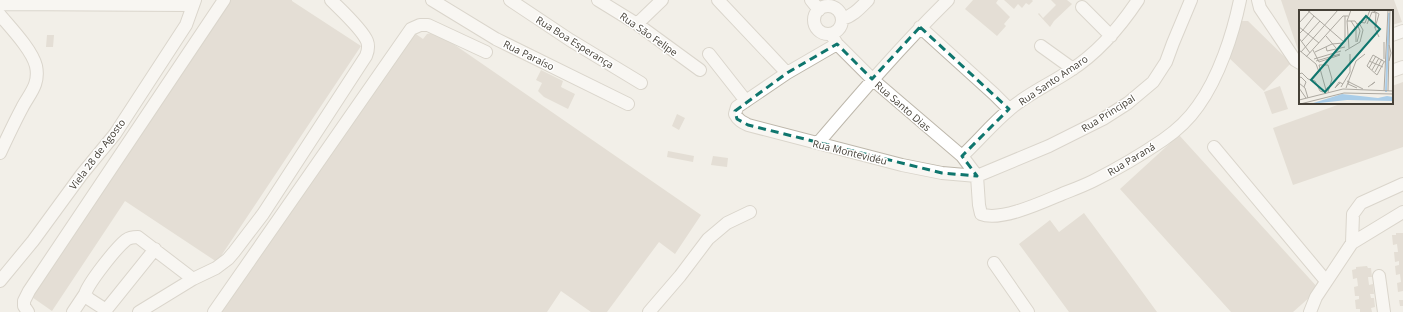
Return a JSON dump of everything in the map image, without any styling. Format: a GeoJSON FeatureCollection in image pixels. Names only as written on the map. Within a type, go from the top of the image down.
{"type":"FeatureCollection","features":[{"type":"Feature","properties":{"kind":"street"},"geometry":{"type":"LineString","coordinates":[[28,312],[24,306],[24,301],[29,291],[224,0]]}},
{"type":"Feature","properties":{"kind":"street"},"geometry":{"type":"LineString","coordinates":[[140,312],[193,279],[216,268],[228,259],[241,244],[271,201],[366,56],[368,46],[364,35],[331,0]]}},
{"type":"Feature","properties":{"kind":"street","name":"Rua Paraíso"},"geometry":{"type":"LineString","coordinates":[[432,0],[496,39],[628,104]]}},
{"type":"Feature","properties":{"kind":"street","name":"Rua Boa Esperança"},"geometry":{"type":"LineString","coordinates":[[510,0],[570,40],[641,83]]}},
{"type":"Feature","properties":{"kind":"street","name":"Rua São Felipe"},"geometry":{"type":"LineString","coordinates":[[598,0],[637,24],[700,70]]}},
{"type":"Feature","properties":{"kind":"street"},"geometry":{"type":"LineString","coordinates":[[637,24],[662,0]]}},
{"type":"Feature","properties":{"kind":"street"},"geometry":{"type":"LineString","coordinates":[[718,0],[787,73]]}},
{"type":"Feature","properties":{"kind":"street"},"geometry":{"type":"LineString","coordinates":[[811,0],[819,10]]}},
{"type":"Feature","properties":{"kind":"street"},"geometry":{"type":"LineString","coordinates":[[842,19],[849,17],[856,12],[868,0]]}},
{"type":"Feature","properties":{"kind":"street"},"geometry":{"type":"LineString","coordinates":[[818,144],[872,79],[920,27],[948,0]]}},
{"type":"Feature","properties":{"kind":"street","name":"Rua Santo Amaro"},"geometry":{"type":"LineString","coordinates":[[962,156],[1010,110],[1073,69],[1111,36],[1127,17],[1138,0]]}},
{"type":"Feature","properties":{"kind":"street","name":"Rua Principal"},"geometry":{"type":"LineString","coordinates":[[977,176],[1049,146],[1097,122],[1128,103],[1153,82],[1166,62],[1191,0]]}},
{"type":"Feature","properties":{"kind":"street","name":"Rua Paraná"},"geometry":{"type":"LineString","coordinates":[[977,176],[981,214],[990,216],[1004,214],[1022,210],[1092,182],[1164,139],[1188,118],[1198,106],[1212,84],[1232,31],[1240,0]]}},
{"type":"Feature","properties":{"kind":"street"},"geometry":{"type":"LineString","coordinates":[[1258,0],[1260,8],[1299,62]]}},
{"type":"Feature","properties":{"kind":"street"},"geometry":{"type":"LineString","coordinates":[[0,4],[194,2]]}},
{"type":"Feature","properties":{"kind":"street","name":"Viela 28 de Agosto"},"geometry":{"type":"LineString","coordinates":[[0,281],[33,241],[82,174],[115,134],[186,24],[194,2]]}},
{"type":"Feature","properties":{"kind":"street"},"geometry":{"type":"LineString","coordinates":[[709,54],[741,104],[834,39],[840,28],[842,19],[838,11],[831,3],[819,10],[815,19],[816,28],[834,39]]}},
{"type":"Feature","properties":{"kind":"street"},"geometry":{"type":"LineString","coordinates":[[1082,6],[1111,36]]}},
{"type":"Feature","properties":{"kind":"street"},"geometry":{"type":"LineString","coordinates":[[0,15],[28,49],[36,66],[36,82],[32,93],[22,106],[0,153]]}},
{"type":"Feature","properties":{"kind":"street"},"geometry":{"type":"LineString","coordinates":[[214,312],[411,29],[420,25],[428,25],[486,52]]}},
{"type":"Feature","properties":{"kind":"street"},"geometry":{"type":"LineString","coordinates":[[920,27],[1010,110]]}},
{"type":"Feature","properties":{"kind":"street"},"geometry":{"type":"LineString","coordinates":[[1393,35],[1403,31]]}},
{"type":"Feature","properties":{"kind":"street","name":"Rua Santo Dias"},"geometry":{"type":"LineString","coordinates":[[834,39],[872,79],[962,156],[977,176]]}},
{"type":"Feature","properties":{"kind":"street"},"geometry":{"type":"LineString","coordinates":[[1041,46],[1073,69]]}},
{"type":"Feature","properties":{"kind":"street"},"geometry":{"type":"LineString","coordinates":[[1393,70],[1403,67]]}},
{"type":"Feature","properties":{"kind":"street","name":"Rua Montevidéu"},"geometry":{"type":"LineString","coordinates":[[741,104],[735,114],[741,122],[748,125],[909,166],[942,173],[977,176]]}},
{"type":"Feature","properties":{"kind":"street"},"geometry":{"type":"LineString","coordinates":[[1214,147],[1326,281]]}},
{"type":"Feature","properties":{"kind":"street"},"geometry":{"type":"LineString","coordinates":[[1352,243],[1353,214],[1361,203],[1403,184]]}},
{"type":"Feature","properties":{"kind":"street"},"geometry":{"type":"LineString","coordinates":[[649,312],[680,276],[708,239],[727,223],[750,212]]}},
{"type":"Feature","properties":{"kind":"street"},"geometry":{"type":"LineString","coordinates":[[1310,312],[1316,297],[1352,243],[1403,212]]}},
{"type":"Feature","properties":{"kind":"street"},"geometry":{"type":"LineString","coordinates":[[74,312],[87,288],[98,273],[126,240],[131,237],[138,238],[155,249],[193,279]]}},
{"type":"Feature","properties":{"kind":"street"},"geometry":{"type":"LineString","coordinates":[[85,294],[89,299],[106,311],[155,249]]}},
{"type":"Feature","properties":{"kind":"street"},"geometry":{"type":"LineString","coordinates":[[994,263],[1028,312]]}},
{"type":"Feature","properties":{"kind":"street"},"geometry":{"type":"LineString","coordinates":[[1379,276],[1384,312]]}},
{"type":"Feature","properties":{"kind":"highlighted area"},"geometry":{"type":"Polygon","coordinates":[[[920,27],[1009,109],[962,156],[977,176],[942,173],[748,125],[737,119],[735,111],[787,73],[837,44],[872,79],[920,27]]]}},
{"type":"Feature","properties":{"kind":"building"},"geometry":{"type":"Polygon","coordinates":[[[225,0],[292,0],[361,46],[217,262],[125,201],[52,311],[29,295],[225,0]]]}},
{"type":"Feature","properties":{"kind":"building"},"geometry":{"type":"Polygon","coordinates":[[[973,0],[998,0],[996,3],[1010,17],[1004,24],[1006,26],[997,36],[965,9],[973,0]]]}},
{"type":"Feature","properties":{"kind":"building"},"geometry":{"type":"Polygon","coordinates":[[[1004,0],[1033,1],[1029,5],[1026,3],[1022,8],[1018,4],[1014,9],[1004,0]]]}},
{"type":"Feature","properties":{"kind":"building"},"geometry":{"type":"Polygon","coordinates":[[[1051,0],[1067,0],[1072,4],[1054,21],[1050,27],[1038,14],[1039,13],[1043,18],[1056,5],[1051,0]]]}},
{"type":"Feature","properties":{"kind":"building"},"geometry":{"type":"Polygon","coordinates":[[[1281,0],[1394,0],[1402,22],[1393,25],[1393,10],[1299,10],[1299,53],[1281,0]]]}},
{"type":"Feature","properties":{"kind":"building"},"geometry":{"type":"Polygon","coordinates":[[[1241,20],[1248,21],[1291,63],[1264,91],[1228,57],[1241,20]]]}},
{"type":"Feature","properties":{"kind":"building"},"geometry":{"type":"Polygon","coordinates":[[[413,32],[423,39],[427,34],[436,32],[701,215],[675,254],[659,242],[607,312],[591,312],[561,291],[547,312],[218,312],[413,32]]]}},
{"type":"Feature","properties":{"kind":"building"},"geometry":{"type":"Polygon","coordinates":[[[47,35],[54,35],[53,47],[46,47],[47,35]]]}},
{"type":"Feature","properties":{"kind":"building"},"geometry":{"type":"Polygon","coordinates":[[[541,70],[563,81],[561,87],[575,94],[568,109],[544,97],[538,91],[542,83],[536,80],[541,70]]]}},
{"type":"Feature","properties":{"kind":"building"},"geometry":{"type":"Polygon","coordinates":[[[1403,82],[1403,147],[1293,185],[1273,128],[1340,104],[1393,104],[1393,86],[1403,82]]]}},
{"type":"Feature","properties":{"kind":"building"},"geometry":{"type":"Polygon","coordinates":[[[1280,86],[1288,109],[1272,114],[1264,92],[1280,86]]]}},
{"type":"Feature","properties":{"kind":"building"},"geometry":{"type":"Polygon","coordinates":[[[677,114],[685,118],[679,130],[672,126],[677,114]]]}},
{"type":"Feature","properties":{"kind":"building"},"geometry":{"type":"Polygon","coordinates":[[[1179,135],[1319,289],[1293,312],[1231,312],[1120,189],[1179,135]]]}},
{"type":"Feature","properties":{"kind":"building"},"geometry":{"type":"Polygon","coordinates":[[[668,151],[694,156],[693,162],[667,157],[668,151]]]}},
{"type":"Feature","properties":{"kind":"building"},"geometry":{"type":"Polygon","coordinates":[[[713,156],[728,158],[727,167],[711,165],[713,156]]]}},
{"type":"Feature","properties":{"kind":"building"},"geometry":{"type":"Polygon","coordinates":[[[1084,213],[1157,312],[1069,312],[1019,244],[1050,220],[1059,232],[1084,213]]]}},
{"type":"Feature","properties":{"kind":"building"},"geometry":{"type":"Polygon","coordinates":[[[1396,233],[1403,233],[1403,291],[1398,292],[1397,283],[1401,282],[1400,274],[1396,275],[1395,266],[1399,265],[1399,261],[1395,262],[1394,252],[1398,252],[1397,244],[1393,245],[1392,235],[1396,235],[1396,233]]]}},
{"type":"Feature","properties":{"kind":"building"},"geometry":{"type":"Polygon","coordinates":[[[1367,266],[1368,268],[1371,268],[1372,277],[1368,277],[1369,285],[1373,284],[1374,294],[1370,294],[1371,298],[1374,298],[1375,307],[1371,308],[1372,312],[1360,312],[1360,309],[1356,309],[1355,300],[1359,299],[1359,296],[1355,296],[1354,287],[1358,286],[1357,278],[1353,279],[1352,270],[1356,269],[1356,267],[1367,266]]]}},
{"type":"Feature","properties":{"kind":"building"},"geometry":{"type":"Polygon","coordinates":[[[1399,300],[1403,300],[1403,306],[1400,306],[1399,300]]]}}]}
